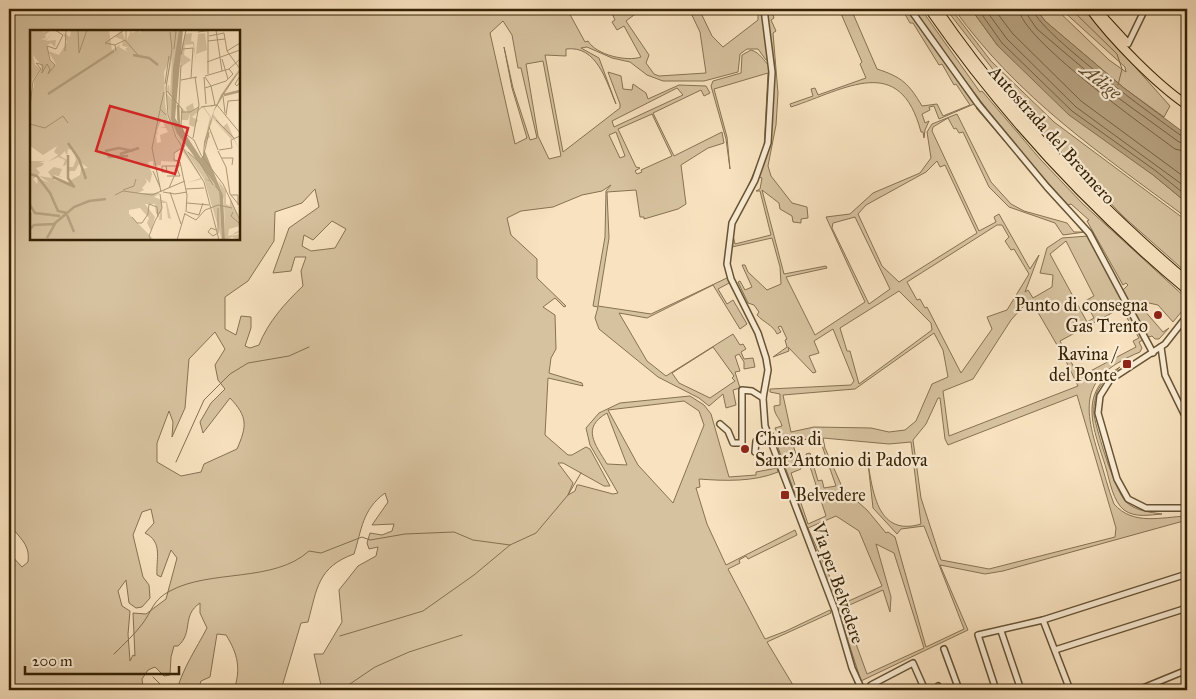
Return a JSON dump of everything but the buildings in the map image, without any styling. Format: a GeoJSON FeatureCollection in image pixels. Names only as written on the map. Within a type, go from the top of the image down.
{"type":"FeatureCollection","features":[{"type":"Feature","properties":{"kind":"highway","name":"Autostrada del Brennero"},"geometry":{"type":"LineString","coordinates":[[929,9],[1006,110],[1061,172],[1119,229],[1186,286]]}},
{"type":"Feature","properties":{"kind":"highway","name":"Autostrada del Brennero"},"geometry":{"type":"LineString","coordinates":[[937,9],[958,40],[1004,97],[1065,166],[1186,286]]}},
{"type":"Feature","properties":{"kind":"highway"},"geometry":{"type":"LineString","coordinates":[[1090,9],[1113,36],[1182,98]]}},
{"type":"Feature","properties":{"kind":"highway"},"geometry":{"type":"LineString","coordinates":[[1096,9],[1187,105]]}},
{"type":"Feature","properties":{"kind":"street","name":"Via per Belvedere"},"geometry":{"type":"LineString","coordinates":[[764,9],[772,72],[768,143],[755,180],[732,223],[727,264],[731,279],[758,333],[766,356],[768,370],[763,398],[765,426],[837,616],[852,668],[862,690]]}},
{"type":"Feature","properties":{"kind":"street"},"geometry":{"type":"LineString","coordinates":[[910,9],[978,104],[1092,237],[1153,353]]}},
{"type":"Feature","properties":{"kind":"street"},"geometry":{"type":"LineString","coordinates":[[1128,44],[1145,9]]}},
{"type":"Feature","properties":{"kind":"street"},"geometry":{"type":"LineString","coordinates":[[1187,316],[1162,347],[1119,373],[1106,385],[1099,401],[1099,420],[1117,479],[1128,498],[1146,508],[1187,508]]}},
{"type":"Feature","properties":{"kind":"street"},"geometry":{"type":"LineString","coordinates":[[1162,347],[1165,376],[1187,420]]}},
{"type":"Feature","properties":{"kind":"street"},"geometry":{"type":"LineString","coordinates":[[720,424],[728,431],[733,443],[742,443],[742,390],[752,391],[763,398]]}},
{"type":"Feature","properties":{"kind":"street"},"geometry":{"type":"LineString","coordinates":[[755,452],[756,441],[769,437]]}},
{"type":"Feature","properties":{"kind":"street"},"geometry":{"type":"LineString","coordinates":[[996,690],[977,637],[980,634],[1001,631],[1043,620],[1187,574]]}},
{"type":"Feature","properties":{"kind":"street"},"geometry":{"type":"LineString","coordinates":[[1055,650],[1187,608]]}},
{"type":"Feature","properties":{"kind":"street"},"geometry":{"type":"LineString","coordinates":[[1043,620],[1070,690]]}},
{"type":"Feature","properties":{"kind":"street"},"geometry":{"type":"LineString","coordinates":[[1001,631],[1021,690]]}},
{"type":"Feature","properties":{"kind":"street"},"geometry":{"type":"LineString","coordinates":[[944,649],[958,687],[953,690]]}},
{"type":"Feature","properties":{"kind":"street"},"geometry":{"type":"LineString","coordinates":[[873,690],[871,685],[913,663],[925,690]]}},
{"type":"Feature","properties":{"kind":"street"},"geometry":{"type":"LineString","coordinates":[[1138,690],[1182,672],[1187,673]]}},
{"type":"Feature","properties":{"kind":"shaded area"},"geometry":{"type":"Polygon","coordinates":[[[9,9],[567,9],[585,42],[588,41],[592,46],[605,54],[628,59],[641,57],[624,26],[617,30],[612,22],[615,20],[610,9],[622,9],[626,15],[635,9],[642,9],[626,21],[649,55],[646,63],[654,74],[659,76],[706,73],[700,32],[689,9],[699,9],[712,36],[723,47],[758,20],[758,9],[762,10],[770,59],[766,60],[758,49],[747,49],[740,54],[738,72],[704,81],[663,81],[647,75],[630,62],[612,58],[587,47],[581,48],[599,58],[616,104],[599,66],[585,53],[577,49],[566,49],[566,56],[545,55],[563,152],[620,108],[608,72],[621,76],[623,89],[632,90],[633,84],[646,93],[648,99],[679,85],[706,86],[710,93],[704,96],[701,90],[653,113],[674,156],[722,132],[724,143],[708,148],[681,165],[686,204],[678,209],[644,219],[644,217],[640,217],[636,190],[607,192],[609,238],[598,306],[651,314],[729,277],[731,282],[718,289],[727,304],[733,300],[747,324],[740,329],[713,285],[647,318],[619,313],[647,361],[666,376],[733,334],[740,345],[743,344],[746,349],[741,352],[744,359],[753,358],[755,367],[744,369],[744,362],[739,354],[735,356],[740,371],[735,372],[740,388],[733,390],[736,405],[726,408],[723,394],[709,406],[699,398],[658,377],[599,329],[595,318],[598,307],[593,306],[605,237],[606,191],[611,185],[602,191],[582,195],[553,207],[521,211],[507,218],[511,235],[537,259],[537,278],[566,306],[564,307],[555,298],[543,307],[555,315],[556,349],[551,358],[549,373],[582,383],[583,386],[548,378],[545,435],[568,455],[572,455],[586,447],[590,449],[610,486],[604,486],[563,463],[558,463],[573,483],[568,495],[575,491],[577,485],[613,494],[618,493],[590,445],[586,428],[599,413],[620,403],[690,396],[704,405],[711,414],[729,477],[756,475],[756,472],[777,468],[778,472],[759,478],[699,479],[700,487],[696,488],[707,524],[726,565],[795,530],[797,535],[748,559],[746,556],[739,560],[740,563],[728,569],[765,639],[830,610],[831,613],[767,642],[796,690],[322,690],[314,654],[323,654],[342,622],[339,590],[358,566],[376,556],[378,547],[369,549],[367,543],[370,533],[382,535],[392,531],[394,524],[372,525],[388,502],[385,493],[377,499],[367,513],[354,554],[333,565],[321,580],[308,622],[301,623],[281,690],[234,690],[238,668],[236,655],[226,635],[217,634],[210,677],[201,681],[199,687],[177,690],[186,666],[207,628],[200,613],[200,603],[191,613],[183,641],[178,646],[174,646],[170,675],[164,676],[155,667],[148,670],[142,679],[143,687],[147,690],[9,690],[9,553],[22,567],[28,562],[28,552],[25,544],[14,530],[9,536],[9,9]],[[503,21],[490,33],[515,144],[527,138],[512,88],[504,47],[513,88],[530,140],[537,138],[521,68],[518,68],[512,35],[503,21]],[[543,61],[526,64],[538,136],[549,159],[561,156],[543,61]],[[677,88],[612,121],[614,127],[683,95],[677,88]],[[652,114],[618,129],[636,167],[640,168],[635,171],[637,174],[642,172],[641,170],[672,156],[652,114]],[[616,132],[609,135],[620,158],[625,156],[616,132]],[[315,189],[302,203],[275,212],[274,241],[248,281],[225,297],[225,329],[236,335],[241,316],[251,317],[251,328],[245,346],[250,348],[259,345],[267,328],[278,313],[303,286],[301,271],[306,257],[295,257],[291,271],[273,273],[289,228],[319,207],[315,189]],[[332,221],[313,240],[304,235],[302,246],[311,251],[335,248],[346,229],[332,221]],[[215,332],[189,359],[185,408],[172,437],[173,422],[169,411],[157,443],[157,462],[181,476],[201,472],[204,464],[237,449],[243,434],[243,416],[230,398],[203,433],[200,422],[211,403],[225,389],[218,380],[215,365],[225,349],[215,332]],[[713,347],[672,373],[679,383],[710,398],[735,381],[732,378],[734,376],[713,347]],[[684,401],[608,410],[638,465],[673,503],[704,425],[699,411],[684,401]],[[607,413],[594,424],[592,430],[593,437],[598,450],[607,464],[627,465],[607,413]],[[151,509],[142,512],[133,535],[143,577],[149,585],[150,598],[142,607],[136,608],[129,603],[126,580],[118,591],[122,606],[130,611],[128,634],[130,661],[133,655],[135,656],[133,613],[146,614],[166,599],[177,558],[171,550],[161,577],[157,575],[158,557],[156,546],[151,537],[145,533],[154,523],[151,509]]]}},
{"type":"Feature","properties":{"kind":"shaded area"},"geometry":{"type":"Polygon","coordinates":[[[766,9],[771,9],[774,18],[771,20],[776,31],[773,33],[778,93],[776,125],[768,166],[771,176],[792,203],[807,207],[808,218],[801,219],[801,223],[793,222],[792,216],[780,209],[779,203],[762,190],[784,274],[826,266],[827,268],[786,277],[815,335],[865,302],[826,217],[850,214],[873,193],[920,173],[931,158],[927,132],[932,124],[957,114],[991,182],[1011,204],[1024,211],[1067,223],[1074,232],[1083,232],[976,108],[978,107],[1085,232],[1063,235],[1055,223],[1009,207],[989,187],[963,132],[959,133],[956,128],[954,129],[948,118],[933,127],[932,131],[979,231],[996,222],[994,217],[999,214],[1030,269],[1039,255],[1025,292],[1028,290],[1033,298],[1052,287],[1053,275],[1040,273],[1047,248],[1062,238],[1088,236],[1143,340],[1139,342],[1142,348],[1140,352],[1121,361],[1107,371],[1097,381],[1091,393],[1089,406],[1090,420],[1114,504],[1122,511],[1139,518],[1187,516],[1187,520],[1003,571],[985,574],[940,565],[968,630],[861,681],[843,625],[772,431],[778,442],[781,441],[775,428],[782,426],[774,406],[780,405],[780,394],[770,392],[770,389],[851,385],[854,381],[833,329],[814,341],[819,353],[809,356],[816,372],[813,373],[788,347],[789,351],[773,357],[787,347],[785,340],[787,339],[781,326],[778,327],[781,332],[777,334],[773,328],[757,315],[759,312],[754,305],[748,303],[738,282],[740,281],[745,290],[752,287],[742,265],[745,265],[748,272],[767,290],[781,284],[780,267],[772,238],[732,247],[733,235],[735,244],[771,235],[760,191],[756,191],[760,189],[762,178],[758,177],[767,155],[771,132],[774,61],[767,30],[766,9]],[[937,161],[926,172],[866,205],[858,214],[882,266],[899,282],[977,233],[945,165],[940,167],[937,161]],[[855,217],[833,223],[832,228],[869,304],[890,289],[855,217]],[[997,225],[907,282],[917,300],[920,299],[925,308],[927,307],[961,373],[992,329],[987,317],[1007,310],[1029,274],[1014,249],[1011,250],[1005,241],[1009,237],[1002,225],[997,225]],[[1066,241],[1050,254],[1087,322],[1094,318],[1085,301],[1094,296],[1066,241]],[[899,291],[840,328],[847,351],[850,351],[859,384],[932,330],[931,323],[899,291]],[[1028,301],[1011,320],[973,379],[943,391],[949,436],[1078,386],[1064,357],[1032,302],[1028,301]],[[1121,308],[1060,341],[1079,377],[1136,347],[1133,341],[1139,338],[1121,308]],[[934,333],[855,389],[783,395],[791,432],[814,427],[871,428],[889,432],[905,430],[916,421],[932,384],[948,377],[943,350],[934,333]],[[1077,395],[948,445],[945,439],[940,398],[938,398],[926,424],[913,440],[921,498],[941,560],[989,569],[1115,537],[1116,528],[1077,395]],[[819,437],[792,442],[801,469],[791,473],[808,524],[826,516],[806,454],[810,453],[818,481],[822,480],[824,488],[836,486],[819,437]],[[823,438],[825,448],[843,489],[867,510],[886,533],[888,532],[895,537],[926,647],[964,629],[924,526],[901,529],[897,534],[873,508],[868,463],[872,487],[880,510],[895,524],[907,526],[921,524],[911,442],[889,444],[823,438]],[[836,516],[808,528],[842,604],[882,586],[859,531],[836,516]],[[876,544],[891,597],[890,612],[883,590],[843,608],[867,674],[924,648],[894,553],[876,544]]]}},
{"type":"Feature","properties":{"kind":"shaded area"},"geometry":{"type":"Polygon","coordinates":[[[839,9],[851,9],[877,69],[893,75],[904,82],[922,106],[937,104],[943,116],[970,105],[956,84],[954,85],[942,64],[939,65],[902,9],[909,9],[974,104],[939,119],[934,106],[929,107],[930,110],[922,114],[925,123],[929,121],[924,138],[912,107],[900,92],[885,84],[869,83],[851,86],[791,107],[790,104],[813,96],[811,89],[815,88],[818,95],[866,78],[860,64],[862,62],[839,9]]]}},
{"type":"Feature","properties":{"kind":"shaded area"},"geometry":{"type":"Polygon","coordinates":[[[913,9],[921,9],[980,92],[982,91],[1041,160],[1083,204],[1187,299],[1187,305],[1173,322],[1158,305],[1149,303],[1143,309],[1163,332],[1169,328],[1159,339],[1155,339],[1152,336],[1148,337],[1123,290],[1128,285],[1126,283],[1123,285],[1087,221],[1089,220],[1071,204],[1068,205],[1026,158],[968,85],[913,9]]]}},
{"type":"Feature","properties":{"kind":"shaded area"},"geometry":{"type":"Polygon","coordinates":[[[946,9],[951,9],[991,61],[1054,122],[1187,221],[1187,273],[1125,218],[1070,162],[1019,103],[946,9]]]}},
{"type":"Feature","properties":{"kind":"shaded area"},"geometry":{"type":"Polygon","coordinates":[[[954,9],[971,9],[998,46],[1187,203],[1187,218],[1092,147],[1033,98],[979,41],[954,9]]]}},
{"type":"Feature","properties":{"kind":"shaded area"},"geometry":{"type":"Polygon","coordinates":[[[1036,9],[1056,9],[1109,60],[1126,72],[1125,67],[1061,9],[1087,9],[1138,63],[1136,68],[1170,106],[1164,117],[1124,88],[1045,21],[1036,9]]]}},
{"type":"Feature","properties":{"kind":"shaded area"},"geometry":{"type":"Polygon","coordinates":[[[751,50],[757,53],[770,66],[770,97],[765,146],[755,176],[747,189],[764,148],[768,73],[714,89],[727,137],[730,169],[726,139],[711,86],[713,81],[741,73],[742,55],[751,50]]]}},
{"type":"Feature","properties":{"kind":"shaded area"},"geometry":{"type":"Polygon","coordinates":[[[1120,367],[1104,381],[1097,392],[1094,412],[1099,434],[1112,474],[1126,502],[1138,509],[1162,514],[1137,515],[1128,513],[1120,506],[1112,491],[1097,439],[1092,413],[1093,400],[1098,388],[1106,377],[1120,367]]]}},
{"type":"Feature","properties":{"kind":"water","name":"Adige"},"geometry":{"type":"Polygon","coordinates":[[[971,9],[1036,9],[1045,21],[1124,88],[1187,135],[1187,203],[1153,175],[1069,115],[998,46],[971,9]]]}},
{"type":"Feature","properties":{"kind":"waterway","name":"Adige"},"geometry":{"type":"LineString","coordinates":[[1071,9],[1117,54],[1122,69],[1118,85]]}},
{"type":"Feature","properties":{"kind":"waterway"},"geometry":{"type":"LineString","coordinates":[[176,462],[204,400],[230,374],[248,363],[289,356],[309,347]]}},
{"type":"Feature","properties":{"kind":"waterway"},"geometry":{"type":"LineString","coordinates":[[340,636],[423,611],[474,575],[510,545],[536,533],[568,495],[581,473]]}},
{"type":"Feature","properties":{"kind":"waterway"},"geometry":{"type":"LineString","coordinates":[[114,654],[140,627],[154,605],[164,594],[186,584],[278,568],[295,561],[309,551],[321,553],[362,537],[370,540],[405,534],[454,532],[473,540],[510,545]]}},
{"type":"Feature","properties":{"kind":"waterway"},"geometry":{"type":"LineString","coordinates":[[341,690],[375,667],[409,652],[462,635]]}},
{"type":"Feature","properties":{"kind":"waterway"},"geometry":{"type":"LineString","coordinates":[[153,677],[166,690]]}},
{"type":"Feature","properties":{"kind":"place","name":"Punto di consegna Gas Trento"},"geometry":{"type":"Point","coordinates":[1158,315]}},
{"type":"Feature","properties":{"kind":"place","name":"Ravina / del Ponte"},"geometry":{"type":"Point","coordinates":[1127,364]}},
{"type":"Feature","properties":{"kind":"place","name":"Chiesa di Sant'Antonio di Padova"},"geometry":{"type":"Point","coordinates":[745,449]}},
{"type":"Feature","properties":{"kind":"place","name":"Belvedere"},"geometry":{"type":"Point","coordinates":[785,495]}}]}
